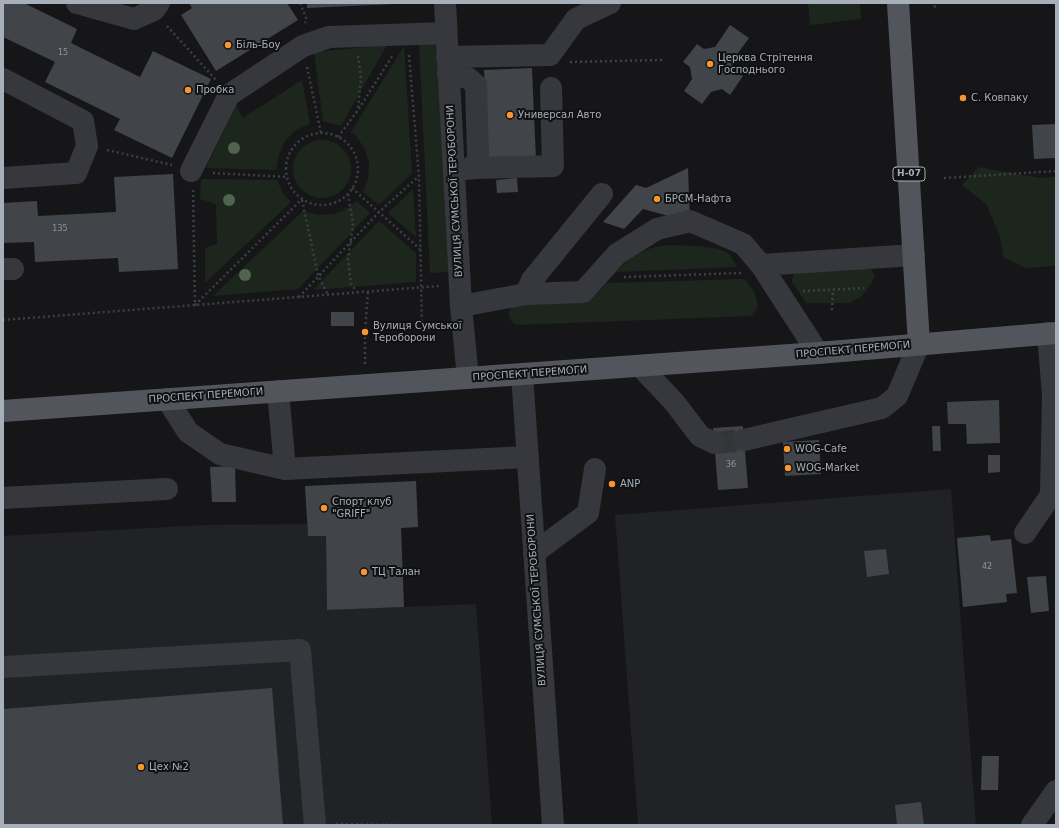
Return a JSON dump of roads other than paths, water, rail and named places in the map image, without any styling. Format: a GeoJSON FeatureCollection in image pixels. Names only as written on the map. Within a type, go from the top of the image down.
{"type":"FeatureCollection","features":[{"type":"Feature","properties":{"kind":"main road","name":"Н-07"},"geometry":{"type":"LineString","coordinates":[[898,3],[919,344]]}},
{"type":"Feature","properties":{"kind":"main road","name":"ПРОСПЕКТ ПЕРЕМОГИ"},"geometry":{"type":"LineString","coordinates":[[3,411],[365,384],[818,353],[1052,333]]}},
{"type":"Feature","properties":{"kind":"street"},"geometry":{"type":"LineString","coordinates":[[76,3],[134,19],[156,7]]}},
{"type":"Feature","properties":{"kind":"street","name":"ВУЛИЦЯ СУМСЬКОЇ ТЕРОБОРОНИ"},"geometry":{"type":"LineString","coordinates":[[444,3],[448,66],[464,169],[461,295],[468,378]]}},
{"type":"Feature","properties":{"kind":"street"},"geometry":{"type":"LineString","coordinates":[[448,66],[550,56],[576,19],[610,3]]}},
{"type":"Feature","properties":{"kind":"street"},"geometry":{"type":"LineString","coordinates":[[191,171],[229,95],[303,46],[329,37],[408,33],[446,33]]}},
{"type":"Feature","properties":{"kind":"street"},"geometry":{"type":"LineString","coordinates":[[3,79],[83,121],[87,146],[76,173],[3,178]]}},
{"type":"Feature","properties":{"kind":"street"},"geometry":{"type":"LineString","coordinates":[[464,169],[553,166],[551,88]]}},
{"type":"Feature","properties":{"kind":"street"},"geometry":{"type":"LineString","coordinates":[[526,294],[532,280],[602,194]]}},
{"type":"Feature","properties":{"kind":"street"},"geometry":{"type":"LineString","coordinates":[[461,295],[583,292],[617,254],[656,228],[690,221],[743,244],[766,273],[818,353]]}},
{"type":"Feature","properties":{"kind":"street"},"geometry":{"type":"LineString","coordinates":[[766,273],[914,256]]}},
{"type":"Feature","properties":{"kind":"street"},"geometry":{"type":"LineString","coordinates":[[1025,533],[1051,495],[1055,398],[1052,333]]}},
{"type":"Feature","properties":{"kind":"street"},"geometry":{"type":"LineString","coordinates":[[744,440],[882,408],[898,396],[919,344]]}},
{"type":"Feature","properties":{"kind":"street"},"geometry":{"type":"LineString","coordinates":[[640,366],[674,402],[700,436],[714,443]]}},
{"type":"Feature","properties":{"kind":"street","name":"ВУЛИЦЯ СУМСЬКОЇ ТЕРОБОРОНИ"},"geometry":{"type":"LineString","coordinates":[[522,374],[553,825]]}},
{"type":"Feature","properties":{"kind":"street"},"geometry":{"type":"LineString","coordinates":[[278,391],[285,469]]}},
{"type":"Feature","properties":{"kind":"street"},"geometry":{"type":"LineString","coordinates":[[168,399],[188,432],[220,454],[285,469],[527,457]]}},
{"type":"Feature","properties":{"kind":"street"},"geometry":{"type":"LineString","coordinates":[[534,553],[588,513],[595,469]]}},
{"type":"Feature","properties":{"kind":"street"},"geometry":{"type":"LineString","coordinates":[[3,498],[167,489]]}},
{"type":"Feature","properties":{"kind":"street"},"geometry":{"type":"LineString","coordinates":[[3,667],[300,650],[315,825]]}},
{"type":"Feature","properties":{"kind":"street"},"geometry":{"type":"LineString","coordinates":[[1032,825],[1056,791]]}},
{"type":"Feature","properties":{"kind":"tunnel"},"geometry":{"type":"LineString","coordinates":[[714,443],[744,440]]}},
{"type":"Feature","properties":{"kind":"place","name":"Біль-Боу"},"geometry":{"type":"Point","coordinates":[228,45]}},
{"type":"Feature","properties":{"kind":"place","name":"Церква Стрітення Господнього"},"geometry":{"type":"Point","coordinates":[710,64]}},
{"type":"Feature","properties":{"kind":"place","name":"Пробка"},"geometry":{"type":"Point","coordinates":[188,90]}},
{"type":"Feature","properties":{"kind":"place","name":"С. Ковпаку"},"geometry":{"type":"Point","coordinates":[963,98]}},
{"type":"Feature","properties":{"kind":"place","name":"Универсал Авто"},"geometry":{"type":"Point","coordinates":[510,115]}},
{"type":"Feature","properties":{"kind":"place","name":"БРСМ-Нафта"},"geometry":{"type":"Point","coordinates":[657,199]}},
{"type":"Feature","properties":{"kind":"place","name":"Вулиця Сумської Тероборони"},"geometry":{"type":"Point","coordinates":[365,332]}},
{"type":"Feature","properties":{"kind":"place","name":"WOG-Cafe"},"geometry":{"type":"Point","coordinates":[787,449]}},
{"type":"Feature","properties":{"kind":"place","name":"WOG-Market"},"geometry":{"type":"Point","coordinates":[788,468]}},
{"type":"Feature","properties":{"kind":"place","name":"ANP"},"geometry":{"type":"Point","coordinates":[612,484]}},
{"type":"Feature","properties":{"kind":"place","name":"Спорт клуб \"GRIFF\""},"geometry":{"type":"Point","coordinates":[324,508]}},
{"type":"Feature","properties":{"kind":"place","name":"ТЦ Талан"},"geometry":{"type":"Point","coordinates":[364,572]}},
{"type":"Feature","properties":{"kind":"place","name":"Цех №2"},"geometry":{"type":"Point","coordinates":[141,767]}}]}
